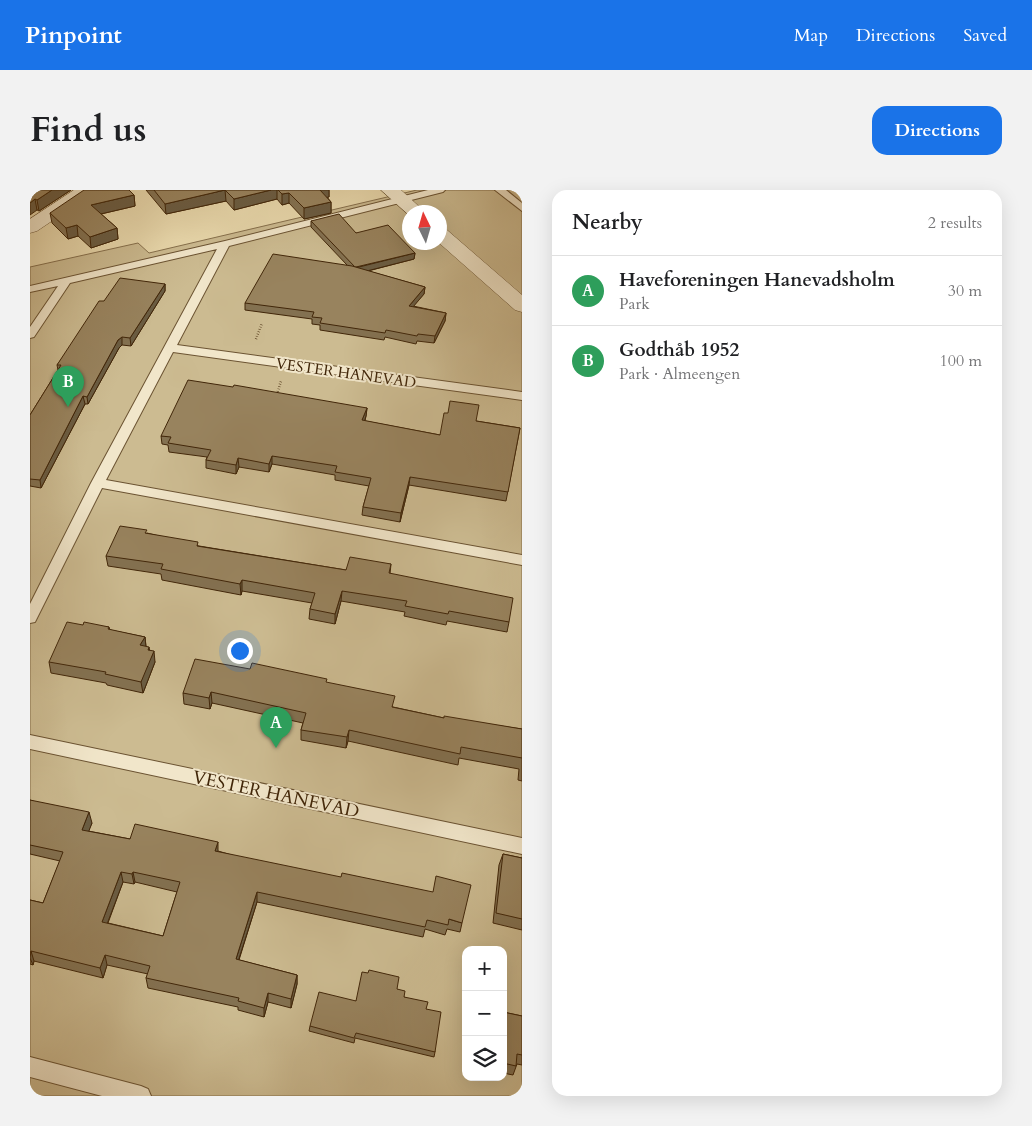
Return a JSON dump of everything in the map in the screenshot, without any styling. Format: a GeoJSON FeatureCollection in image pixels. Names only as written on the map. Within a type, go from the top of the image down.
{"type":"FeatureCollection","features":[{"type":"Feature","properties":{"kind":"street"},"geometry":{"type":"LineString","coordinates":[[30,228],[86,190]]}},
{"type":"Feature","properties":{"kind":"street"},"geometry":{"type":"LineString","coordinates":[[396,195],[408,205]]}},
{"type":"Feature","properties":{"kind":"street"},"geometry":{"type":"LineString","coordinates":[[447,240],[522,306]]}},
{"type":"Feature","properties":{"kind":"lane"},"geometry":{"type":"LineString","coordinates":[[30,289],[225,244],[396,195],[440,190]]}},
{"type":"Feature","properties":{"kind":"lane"},"geometry":{"type":"LineString","coordinates":[[500,190],[522,208]]}},
{"type":"Feature","properties":{"kind":"lane"},"geometry":{"type":"LineString","coordinates":[[30,618],[98,484],[225,244]]}},
{"type":"Feature","properties":{"kind":"lane"},"geometry":{"type":"LineString","coordinates":[[30,335],[68,280]]}},
{"type":"Feature","properties":{"kind":"lane","name":"VESTER HANEVAD"},"geometry":{"type":"LineString","coordinates":[[170,348],[522,396]]}},
{"type":"Feature","properties":{"kind":"lane"},"geometry":{"type":"LineString","coordinates":[[98,484],[522,560]]}},
{"type":"Feature","properties":{"kind":"lane","name":"VESTER HANEVAD"},"geometry":{"type":"LineString","coordinates":[[30,742],[522,846]]}},
{"type":"Feature","properties":{"kind":"lane"},"geometry":{"type":"LineString","coordinates":[[30,1067],[141,1096]]}},
{"type":"Feature","properties":{"kind":"shaded area"},"geometry":{"type":"Polygon","coordinates":[[[417,190],[522,190],[522,1096],[30,1096],[30,267],[138,243],[149,253],[417,190]]]}},
{"type":"Feature","properties":{"kind":"building"},"geometry":{"type":"Polygon","coordinates":[[[30,190],[52,190],[30,203],[30,190]]]}},
{"type":"Feature","properties":{"kind":"building"},"geometry":{"type":"Polygon","coordinates":[[[84,190],[129,190],[134,195],[91,205],[117,228],[90,237],[77,225],[66,228],[50,213],[84,190]]]}},
{"type":"Feature","properties":{"kind":"building"},"geometry":{"type":"Polygon","coordinates":[[[154,190],[225,190],[165,204],[154,190]]]}},
{"type":"Feature","properties":{"kind":"building"},"geometry":{"type":"Polygon","coordinates":[[[225,190],[271,190],[234,199],[225,190]]]}},
{"type":"Feature","properties":{"kind":"building"},"geometry":{"type":"Polygon","coordinates":[[[278,190],[320,190],[331,202],[304,208],[289,193],[282,194],[278,190]]]}},
{"type":"Feature","properties":{"kind":"building"},"geometry":{"type":"Polygon","coordinates":[[[339,214],[356,233],[388,225],[402,240],[402,250],[412,250],[415,253],[355,267],[311,221],[339,214]]]}},
{"type":"Feature","properties":{"kind":"building"},"geometry":{"type":"Polygon","coordinates":[[[273,254],[352,266],[425,287],[409,306],[446,313],[435,336],[418,334],[417,336],[386,330],[385,333],[320,323],[322,318],[312,317],[314,312],[245,303],[273,254]]]}},
{"type":"Feature","properties":{"kind":"building"},"geometry":{"type":"Polygon","coordinates":[[[120,278],[165,284],[130,338],[122,337],[118,340],[87,397],[83,396],[40,480],[30,479],[30,415],[61,365],[57,365],[99,301],[104,301],[120,278]]]}},
{"type":"Feature","properties":{"kind":"building"},"geometry":{"type":"Polygon","coordinates":[[[188,380],[233,387],[234,385],[367,408],[362,420],[440,435],[444,413],[448,413],[450,401],[479,405],[476,421],[520,428],[508,492],[410,477],[401,513],[363,507],[371,478],[335,472],[337,466],[272,456],[269,464],[238,458],[236,465],[206,460],[211,450],[168,443],[171,437],[161,436],[188,380]]]}},
{"type":"Feature","properties":{"kind":"building"},"geometry":{"type":"Polygon","coordinates":[[[120,526],[147,530],[145,533],[198,542],[197,546],[346,570],[350,557],[391,564],[389,573],[513,598],[509,622],[449,611],[448,614],[405,606],[407,601],[342,591],[335,614],[310,609],[315,593],[242,580],[240,584],[161,569],[163,564],[106,556],[120,526]]]}},
{"type":"Feature","properties":{"kind":"building"},"geometry":{"type":"Polygon","coordinates":[[[67,622],[83,625],[84,622],[145,637],[140,645],[149,647],[148,650],[154,651],[141,682],[105,674],[106,672],[49,662],[67,622]]]}},
{"type":"Feature","properties":{"kind":"building"},"geometry":{"type":"Polygon","coordinates":[[[195,659],[250,669],[252,663],[327,679],[326,682],[395,696],[392,707],[444,718],[444,716],[522,729],[522,758],[461,747],[460,754],[349,730],[347,737],[301,730],[306,713],[211,692],[209,698],[183,693],[195,659]]]}},
{"type":"Feature","properties":{"kind":"building"},"geometry":{"type":"Polygon","coordinates":[[[30,800],[89,812],[82,830],[130,839],[135,824],[218,842],[215,851],[341,877],[342,873],[433,892],[436,876],[471,885],[462,923],[449,919],[448,925],[427,920],[425,927],[257,892],[236,959],[297,975],[291,999],[268,993],[264,1008],[238,1001],[239,998],[146,978],[150,966],[105,955],[100,968],[31,951],[30,953],[30,900],[43,903],[63,852],[30,845],[30,800]],[[121,872],[102,922],[163,936],[180,882],[133,872],[132,874],[121,872]]]}},
{"type":"Feature","properties":{"kind":"building"},"geometry":{"type":"Polygon","coordinates":[[[503,854],[522,858],[522,919],[496,913],[503,854]]]}},
{"type":"Feature","properties":{"kind":"building"},"geometry":{"type":"Polygon","coordinates":[[[369,970],[399,977],[397,989],[405,991],[404,997],[428,1002],[426,1009],[441,1012],[435,1052],[356,1033],[354,1038],[310,1026],[319,992],[356,1001],[362,972],[368,973],[369,970]]]}},
{"type":"Feature","properties":{"kind":"building"},"geometry":{"type":"Polygon","coordinates":[[[507,1013],[522,1016],[522,1055],[517,1054],[516,1066],[507,1064],[507,1013]]]}},
{"type":"Feature","properties":{"kind":"place","name":"Godthåb 1952"},"geometry":{"type":"Point","coordinates":[68,407]}},
{"type":"Feature","properties":{"kind":"place","name":"Haveforeningen Hanevadsholm"},"geometry":{"type":"Point","coordinates":[276,748]}}]}
